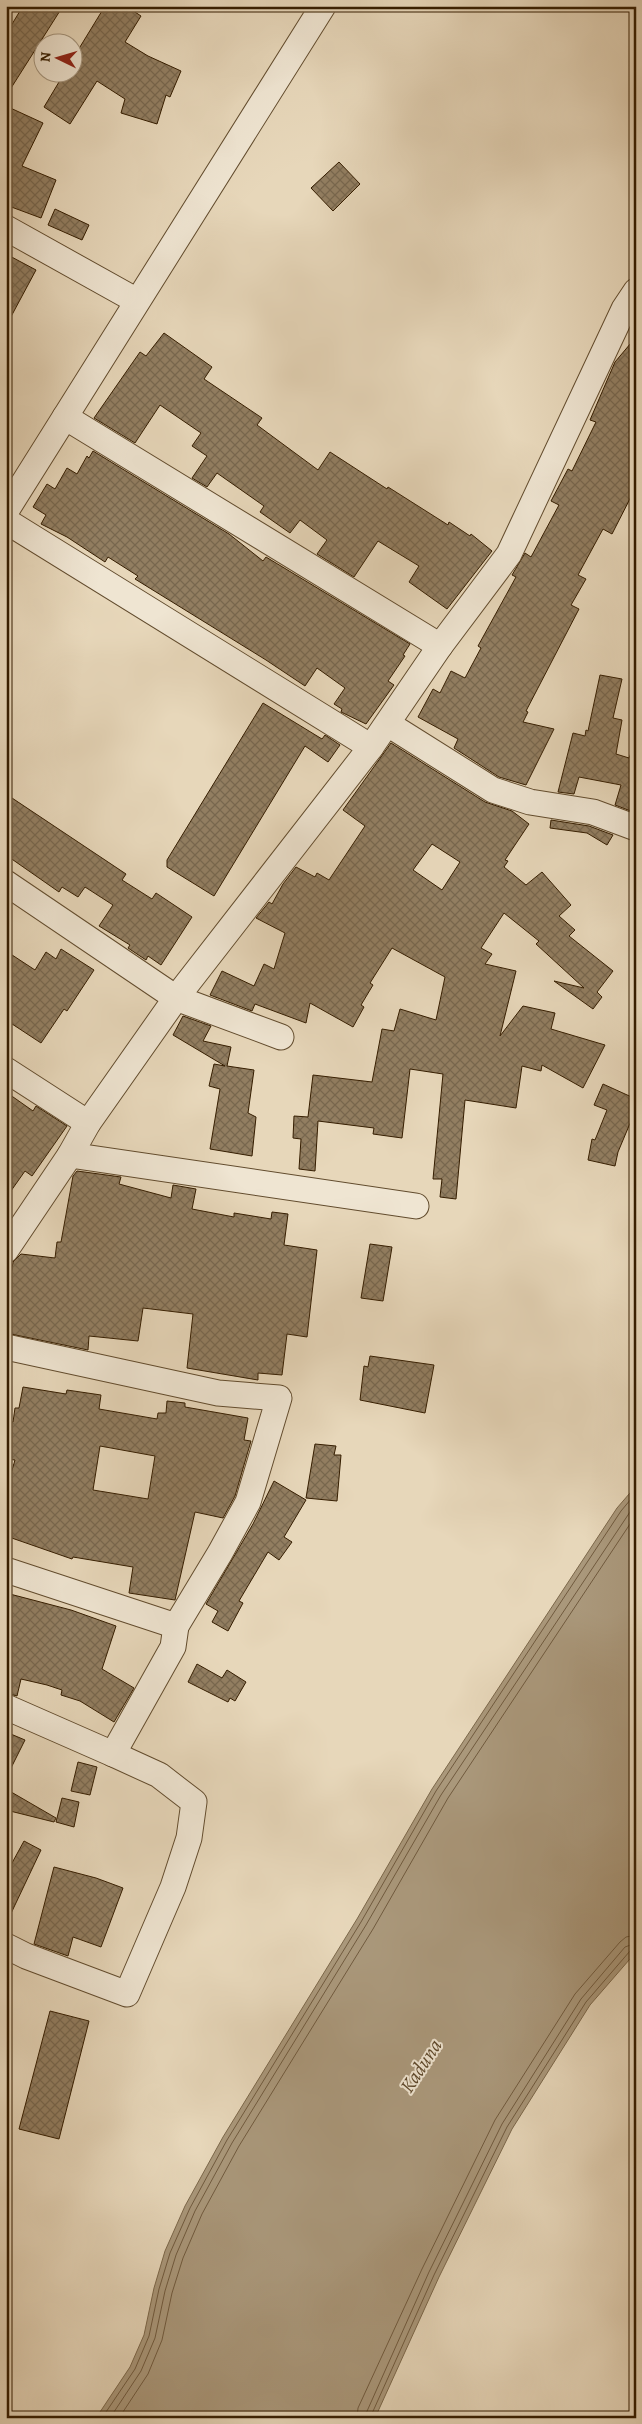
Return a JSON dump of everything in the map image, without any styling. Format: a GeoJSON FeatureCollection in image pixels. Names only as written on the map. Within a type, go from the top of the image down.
{"type":"FeatureCollection","features":[{"type":"Feature","properties":{"kind":"street"},"geometry":{"type":"LineString","coordinates":[[6,511],[323,6]]}},
{"type":"Feature","properties":{"kind":"street"},"geometry":{"type":"LineString","coordinates":[[6,228],[137,301]]}},
{"type":"Feature","properties":{"kind":"street"},"geometry":{"type":"LineString","coordinates":[[6,1250],[70,1155],[88,1123],[176,998],[371,747],[440,646],[509,554],[624,309],[636,291]]}},
{"type":"Feature","properties":{"kind":"street"},"geometry":{"type":"LineString","coordinates":[[65,417],[440,646]]}},
{"type":"Feature","properties":{"kind":"street"},"geometry":{"type":"LineString","coordinates":[[6,521],[371,747]]}},
{"type":"Feature","properties":{"kind":"street"},"geometry":{"type":"LineString","coordinates":[[388,724],[493,790],[530,802],[594,812],[636,828]]}},
{"type":"Feature","properties":{"kind":"street"},"geometry":{"type":"LineString","coordinates":[[6,883],[176,998],[281,1037]]}},
{"type":"Feature","properties":{"kind":"street"},"geometry":{"type":"LineString","coordinates":[[6,1070],[88,1123]]}},
{"type":"Feature","properties":{"kind":"street"},"geometry":{"type":"LineString","coordinates":[[70,1155],[416,1206]]}},
{"type":"Feature","properties":{"kind":"street"},"geometry":{"type":"LineString","coordinates":[[6,1347],[218,1393],[279,1398],[248,1502],[176,1626],[173,1647],[113,1754]]}},
{"type":"Feature","properties":{"kind":"street"},"geometry":{"type":"LineString","coordinates":[[6,1570],[176,1626]]}},
{"type":"Feature","properties":{"kind":"street"},"geometry":{"type":"LineString","coordinates":[[6,1707],[160,1775],[194,1802],[189,1838],[174,1887],[127,1994],[26,1956],[6,1946]]}},
{"type":"Feature","properties":{"kind":"water","name":"Kaduna"},"geometry":{"type":"Polygon","coordinates":[[[636,1486],[636,1952],[590,2005],[512,2129],[439,2277],[375,2418],[96,2418],[130,2367],[144,2335],[154,2288],[165,2251],[185,2206],[223,2137],[357,1919],[432,1789],[617,1508],[636,1486]]]}},
{"type":"Feature","properties":{"kind":"building"},"geometry":{"type":"Polygon","coordinates":[[[23,6],[63,6],[47,32],[32,32],[32,55],[6,96],[6,34],[23,6]]]}},
{"type":"Feature","properties":{"kind":"building"},"geometry":{"type":"Polygon","coordinates":[[[105,6],[126,6],[141,16],[125,42],[148,56],[181,71],[170,97],[166,95],[157,124],[121,113],[125,99],[97,81],[70,124],[44,107],[59,82],[82,82],[82,44],[105,6]]]}},
{"type":"Feature","properties":{"kind":"building"},"geometry":{"type":"Polygon","coordinates":[[[6,106],[43,123],[22,166],[56,180],[41,218],[6,205],[6,106]]]}},
{"type":"Feature","properties":{"kind":"building"},"geometry":{"type":"Polygon","coordinates":[[[339,162],[360,184],[333,211],[311,188],[339,162]]]}},
{"type":"Feature","properties":{"kind":"building"},"geometry":{"type":"Polygon","coordinates":[[[55,209],[89,225],[82,240],[48,225],[55,209]]]}},
{"type":"Feature","properties":{"kind":"building"},"geometry":{"type":"Polygon","coordinates":[[[6,254],[36,270],[6,326],[6,254]]]}},
{"type":"Feature","properties":{"kind":"building"},"geometry":{"type":"Polygon","coordinates":[[[164,333],[212,367],[204,379],[262,418],[257,425],[318,470],[330,452],[448,525],[449,522],[470,536],[471,534],[492,551],[447,609],[409,582],[419,566],[378,541],[354,577],[317,554],[327,540],[300,520],[290,533],[260,512],[264,506],[217,473],[207,487],[192,478],[207,456],[192,446],[201,433],[160,405],[135,443],[94,418],[140,352],[146,356],[164,333]]]}},
{"type":"Feature","properties":{"kind":"building"},"geometry":{"type":"Polygon","coordinates":[[[636,337],[636,487],[612,534],[603,529],[578,575],[586,579],[571,605],[579,609],[526,711],[528,712],[523,722],[554,729],[526,785],[499,777],[454,748],[458,739],[418,717],[433,689],[440,693],[451,671],[465,678],[481,648],[478,646],[516,577],[512,575],[525,553],[531,557],[559,505],[551,501],[568,469],[572,471],[596,422],[590,420],[615,362],[636,337]]]}},
{"type":"Feature","properties":{"kind":"building"},"geometry":{"type":"Polygon","coordinates":[[[93,451],[229,534],[263,561],[266,557],[410,644],[403,655],[405,656],[388,681],[394,685],[366,724],[341,712],[342,709],[334,704],[345,688],[317,668],[305,686],[135,579],[138,576],[108,557],[105,562],[67,537],[41,524],[46,515],[33,507],[47,484],[55,489],[67,468],[77,474],[87,456],[89,458],[93,451]]]}},
{"type":"Feature","properties":{"kind":"building"},"geometry":{"type":"Polygon","coordinates":[[[600,675],[622,679],[613,718],[622,720],[616,754],[629,758],[632,750],[636,750],[636,813],[615,805],[621,785],[579,777],[574,794],[558,792],[573,733],[585,736],[586,730],[588,731],[600,675]]]}},
{"type":"Feature","properties":{"kind":"building"},"geometry":{"type":"Polygon","coordinates":[[[263,703],[322,739],[325,735],[340,745],[328,762],[305,746],[214,896],[167,867],[167,860],[263,703]]]}},
{"type":"Feature","properties":{"kind":"building"},"geometry":{"type":"Polygon","coordinates":[[[391,743],[485,802],[512,811],[529,824],[505,860],[508,861],[504,867],[526,885],[542,872],[571,905],[559,916],[575,930],[569,936],[613,971],[597,992],[602,997],[593,1009],[554,981],[584,988],[536,944],[539,941],[504,913],[481,948],[492,954],[485,964],[516,971],[500,1036],[523,1006],[555,1013],[551,1029],[605,1045],[583,1088],[542,1065],[541,1071],[522,1066],[516,1108],[465,1100],[456,1199],[440,1197],[442,1179],[433,1179],[443,1074],[410,1069],[402,1138],[373,1134],[374,1128],[318,1121],[315,1171],[299,1169],[301,1139],[293,1138],[294,1116],[308,1117],[313,1075],[372,1082],[382,1029],[394,1031],[400,1009],[436,1020],[445,977],[392,948],[370,983],[373,985],[361,1005],[364,1007],[353,1027],[310,1003],[306,1023],[255,1004],[252,1011],[210,995],[222,971],[254,986],[264,964],[274,969],[285,933],[256,918],[269,902],[272,904],[283,884],[296,867],[315,877],[317,873],[329,880],[365,826],[343,810],[391,743]],[[432,844],[413,870],[442,890],[460,862],[432,844]]]}},
{"type":"Feature","properties":{"kind":"building"},"geometry":{"type":"Polygon","coordinates":[[[6,794],[126,874],[122,880],[152,899],[156,893],[192,917],[161,965],[148,956],[146,960],[128,948],[130,945],[99,926],[113,905],[85,887],[78,897],[62,887],[59,892],[6,855],[6,794]]]}},
{"type":"Feature","properties":{"kind":"building"},"geometry":{"type":"Polygon","coordinates":[[[551,820],[589,826],[613,835],[607,845],[587,833],[550,828],[551,820]]]}},
{"type":"Feature","properties":{"kind":"building"},"geometry":{"type":"Polygon","coordinates":[[[61,949],[94,970],[67,1011],[64,1009],[41,1043],[6,1020],[6,951],[35,970],[46,952],[56,959],[61,949]]]}},
{"type":"Feature","properties":{"kind":"building"},"geometry":{"type":"Polygon","coordinates":[[[183,1016],[211,1026],[203,1041],[231,1047],[227,1066],[254,1070],[248,1113],[256,1117],[252,1156],[210,1149],[220,1089],[209,1086],[214,1064],[225,1066],[173,1035],[183,1016]]]}},
{"type":"Feature","properties":{"kind":"building"},"geometry":{"type":"Polygon","coordinates":[[[603,1084],[636,1099],[636,1123],[631,1121],[618,1152],[615,1166],[588,1160],[592,1139],[595,1140],[607,1110],[594,1105],[603,1084]]]}},
{"type":"Feature","properties":{"kind":"building"},"geometry":{"type":"Polygon","coordinates":[[[6,1092],[33,1111],[36,1106],[67,1126],[32,1176],[25,1171],[6,1198],[6,1092]]]}},
{"type":"Feature","properties":{"kind":"building"},"geometry":{"type":"Polygon","coordinates":[[[77,1171],[121,1177],[119,1184],[171,1198],[173,1185],[196,1189],[192,1209],[234,1217],[234,1213],[271,1219],[272,1212],[288,1214],[284,1245],[317,1250],[307,1337],[287,1334],[282,1375],[258,1373],[258,1380],[187,1368],[193,1314],[143,1308],[138,1341],[89,1336],[88,1350],[6,1333],[6,1307],[13,1262],[21,1254],[55,1258],[57,1242],[61,1242],[73,1176],[77,1171]]]}},
{"type":"Feature","properties":{"kind":"building"},"geometry":{"type":"Polygon","coordinates":[[[370,1244],[392,1247],[383,1301],[361,1298],[370,1244]]]}},
{"type":"Feature","properties":{"kind":"building"},"geometry":{"type":"Polygon","coordinates":[[[370,1356],[434,1365],[425,1413],[360,1400],[364,1366],[368,1367],[370,1356]]]}},
{"type":"Feature","properties":{"kind":"building"},"geometry":{"type":"Polygon","coordinates":[[[23,1387],[66,1394],[67,1390],[101,1395],[99,1409],[157,1419],[158,1413],[166,1413],[167,1401],[185,1403],[185,1407],[248,1418],[244,1440],[251,1441],[235,1496],[223,1518],[195,1512],[175,1600],[129,1593],[133,1567],[73,1557],[72,1559],[6,1536],[6,1490],[15,1460],[6,1459],[6,1421],[13,1422],[15,1408],[19,1408],[23,1387]],[[100,1446],[93,1490],[148,1499],[155,1456],[100,1446]]]}},
{"type":"Feature","properties":{"kind":"building"},"geometry":{"type":"Polygon","coordinates":[[[315,1444],[336,1446],[334,1455],[341,1455],[337,1501],[306,1498],[315,1444]]]}},
{"type":"Feature","properties":{"kind":"building"},"geometry":{"type":"Polygon","coordinates":[[[274,1481],[306,1500],[284,1537],[292,1542],[279,1560],[268,1552],[239,1601],[243,1603],[228,1631],[212,1622],[218,1611],[206,1604],[253,1524],[274,1481]]]}},
{"type":"Feature","properties":{"kind":"building"},"geometry":{"type":"Polygon","coordinates":[[[6,1593],[71,1610],[116,1626],[102,1669],[134,1688],[114,1722],[80,1701],[61,1695],[62,1690],[47,1685],[21,1679],[17,1696],[6,1693],[6,1593]]]}},
{"type":"Feature","properties":{"kind":"building"},"geometry":{"type":"Polygon","coordinates":[[[197,1664],[222,1678],[227,1670],[246,1682],[235,1701],[230,1698],[228,1702],[188,1682],[197,1664]]]}},
{"type":"Feature","properties":{"kind":"building"},"geometry":{"type":"Polygon","coordinates":[[[6,1732],[25,1740],[6,1778],[6,1732]]]}},
{"type":"Feature","properties":{"kind":"building"},"geometry":{"type":"Polygon","coordinates":[[[78,1762],[97,1767],[90,1795],[71,1791],[78,1762]]]}},
{"type":"Feature","properties":{"kind":"building"},"geometry":{"type":"Polygon","coordinates":[[[6,1789],[56,1818],[54,1822],[6,1810],[6,1789]]]}},
{"type":"Feature","properties":{"kind":"building"},"geometry":{"type":"Polygon","coordinates":[[[62,1798],[79,1802],[74,1827],[56,1822],[62,1798]]]}},
{"type":"Feature","properties":{"kind":"building"},"geometry":{"type":"Polygon","coordinates":[[[24,1841],[41,1850],[6,1924],[6,1874],[24,1841]]]}},
{"type":"Feature","properties":{"kind":"building"},"geometry":{"type":"Polygon","coordinates":[[[54,1867],[96,1878],[123,1888],[101,1947],[73,1937],[68,1956],[34,1944],[54,1867]]]}},
{"type":"Feature","properties":{"kind":"building"},"geometry":{"type":"Polygon","coordinates":[[[50,2011],[89,2021],[59,2139],[19,2129],[50,2011]]]}}]}
